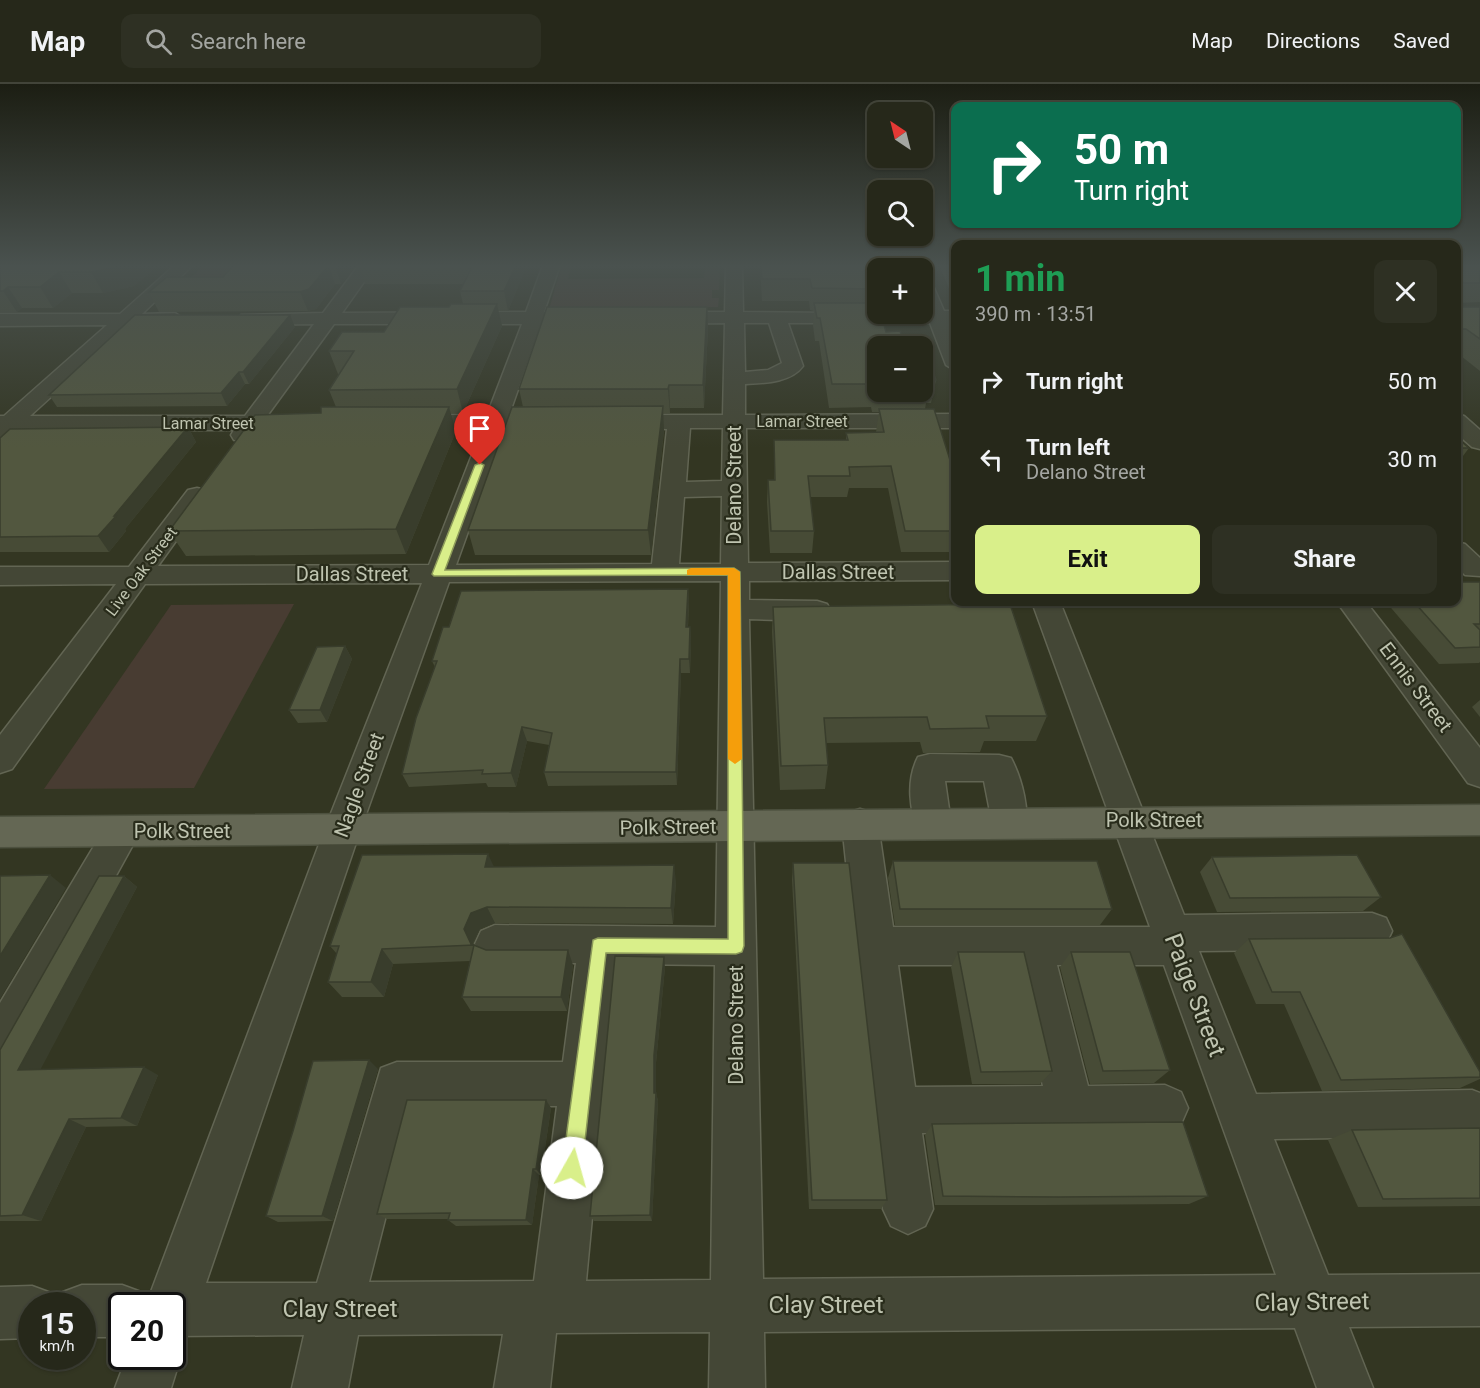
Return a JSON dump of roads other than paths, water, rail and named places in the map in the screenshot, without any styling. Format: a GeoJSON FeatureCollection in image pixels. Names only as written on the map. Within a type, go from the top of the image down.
{"type":"FeatureCollection","features":[{"type":"Feature","properties":{"kind":"main road","name":"Polk Street"},"geometry":{"type":"LineString","coordinates":[[0,832],[342,831],[1129,820],[1480,820]]}},
{"type":"Feature","properties":{"kind":"street"},"geometry":{"type":"LineString","coordinates":[[3,426],[116,326]]}},
{"type":"Feature","properties":{"kind":"street"},"geometry":{"type":"LineString","coordinates":[[230,451],[323,326]]}},
{"type":"Feature","properties":{"kind":"street","name":"Nagle Street"},"geometry":{"type":"LineString","coordinates":[[178,1292],[342,831],[530,326]]}},
{"type":"Feature","properties":{"kind":"street","name":"Delano Street"},"geometry":{"type":"LineString","coordinates":[[734,326],[737,1388]]}},
{"type":"Feature","properties":{"kind":"street"},"geometry":{"type":"LineString","coordinates":[[734,379],[772,376],[793,366],[780,326]]}},
{"type":"Feature","properties":{"kind":"street"},"geometry":{"type":"LineString","coordinates":[[1461,420],[1480,420]]}},
{"type":"Feature","properties":{"kind":"street","name":"Lamar Street"},"geometry":{"type":"LineString","coordinates":[[599,422],[951,421]]}},
{"type":"Feature","properties":{"kind":"street"},"geometry":{"type":"LineString","coordinates":[[391,422],[542,422]]}},
{"type":"Feature","properties":{"kind":"street"},"geometry":{"type":"LineString","coordinates":[[664,572],[679,422]]}},
{"type":"Feature","properties":{"kind":"street","name":"Lamar Street"},"geometry":{"type":"LineString","coordinates":[[3,426],[321,423]]}},
{"type":"Feature","properties":{"kind":"street"},"geometry":{"type":"LineString","coordinates":[[1461,425],[1480,442]]}},
{"type":"Feature","properties":{"kind":"street","name":"Live Oak Street"},"geometry":{"type":"LineString","coordinates":[[0,760],[209,480]]}},
{"type":"Feature","properties":{"kind":"street"},"geometry":{"type":"LineString","coordinates":[[674,490],[734,488]]}},
{"type":"Feature","properties":{"kind":"street","name":"Dallas Street"},"geometry":{"type":"LineString","coordinates":[[0,576],[951,572]]}},
{"type":"Feature","properties":{"kind":"street","name":"Paige Street"},"geometry":{"type":"LineString","coordinates":[[1048,606],[1345,1388]]}},
{"type":"Feature","properties":{"kind":"street","name":"Ennis Street"},"geometry":{"type":"LineString","coordinates":[[1354,606],[1480,773]]}},
{"type":"Feature","properties":{"kind":"street"},"geometry":{"type":"LineString","coordinates":[[735,609],[849,612]]}},
{"type":"Feature","properties":{"kind":"street"},"geometry":{"type":"LineString","coordinates":[[933,823],[927,783],[930,766],[999,768],[1010,822]]}},
{"type":"Feature","properties":{"kind":"street"},"geometry":{"type":"LineString","coordinates":[[860,824],[908,1209]]}},
{"type":"Feature","properties":{"kind":"street"},"geometry":{"type":"LineString","coordinates":[[0,1044],[122,832]]}},
{"type":"Feature","properties":{"kind":"street"},"geometry":{"type":"LineString","coordinates":[[876,946],[1032,946],[1372,931]]}},
{"type":"Feature","properties":{"kind":"street"},"geometry":{"type":"LineString","coordinates":[[495,944],[736,946]]}},
{"type":"Feature","properties":{"kind":"street"},"geometry":{"type":"LineString","coordinates":[[522,1388],[545,1307],[582,1084],[598,946]]}},
{"type":"Feature","properties":{"kind":"street"},"geometry":{"type":"LineString","coordinates":[[1032,946],[1071,1108]]}},
{"type":"Feature","properties":{"kind":"street"},"geometry":{"type":"LineString","coordinates":[[320,1388],[336,1309],[397,1084],[582,1084]]}},
{"type":"Feature","properties":{"kind":"street"},"geometry":{"type":"LineString","coordinates":[[897,1110],[1165,1108]]}},
{"type":"Feature","properties":{"kind":"street"},"geometry":{"type":"LineString","coordinates":[[1242,1117],[1472,1113]]}},
{"type":"Feature","properties":{"kind":"street","name":"Clay Street"},"geometry":{"type":"LineString","coordinates":[[186,1309],[1312,1303],[1480,1300]]}},
{"type":"Feature","properties":{"kind":"street"},"geometry":{"type":"LineString","coordinates":[[0,1313],[18,1312]]}},
{"type":"Feature","properties":{"kind":"street"},"geometry":{"type":"LineString","coordinates":[[143,1388],[149,1370]]}}]}
